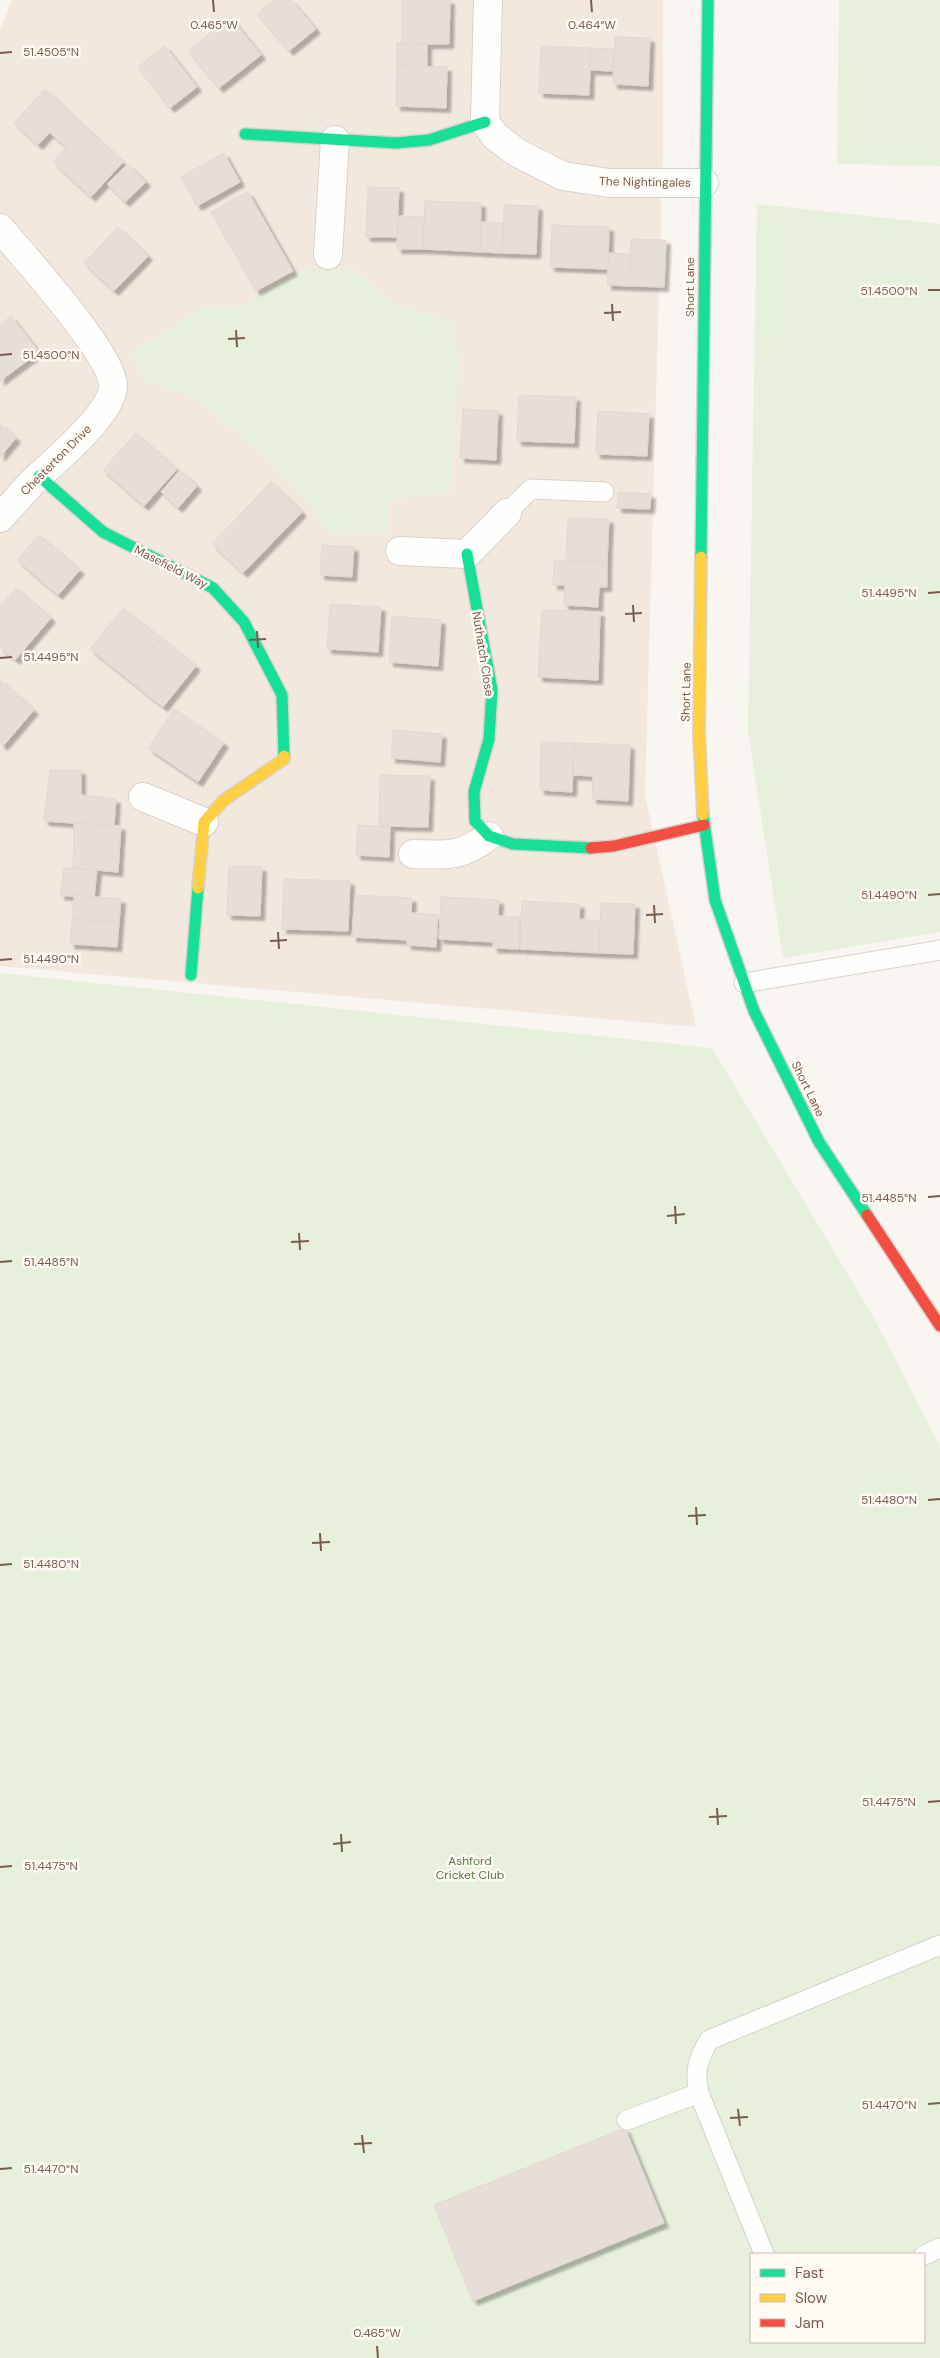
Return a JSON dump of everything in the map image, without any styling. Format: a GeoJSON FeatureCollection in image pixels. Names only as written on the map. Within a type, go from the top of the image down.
{"type":"FeatureCollection","features":[{"type":"Feature","properties":{"kind":"street"},"geometry":{"type":"LineString","coordinates":[[245,134],[396,142],[429,140],[485,122],[488,0]]}},
{"type":"Feature","properties":{"kind":"street","name":"Short Lane"},"geometry":{"type":"LineString","coordinates":[[708,0],[704,183],[699,733],[704,825],[714,900],[754,1011],[819,1142],[940,1326]]}},
{"type":"Feature","properties":{"kind":"street","name":"The Nightingales"},"geometry":{"type":"LineString","coordinates":[[485,122],[495,136],[516,152],[563,176],[609,183],[704,183]]}},
{"type":"Feature","properties":{"kind":"street"},"geometry":{"type":"LineString","coordinates":[[328,255],[335,140]]}},
{"type":"Feature","properties":{"kind":"street","name":"Chesterton Drive"},"geometry":{"type":"LineString","coordinates":[[0,228],[88,334],[106,365],[113,386],[105,407],[87,431],[39,476],[0,518]]}},
{"type":"Feature","properties":{"kind":"street","name":"Masefield Way"},"geometry":{"type":"LineString","coordinates":[[39,476],[103,532],[213,588],[244,622],[282,695],[284,759],[224,800],[204,822]]}},
{"type":"Feature","properties":{"kind":"street"},"geometry":{"type":"LineString","coordinates":[[400,551],[468,554],[507,513]]}},
{"type":"Feature","properties":{"kind":"street","name":"Nuthatch Close"},"geometry":{"type":"LineString","coordinates":[[468,554],[492,690],[490,739],[474,792],[475,821],[489,836]]}},
{"type":"Feature","properties":{"kind":"street"},"geometry":{"type":"LineString","coordinates":[[143,797],[204,822],[191,975]]}},
{"type":"Feature","properties":{"kind":"street"},"geometry":{"type":"LineString","coordinates":[[413,854],[449,855],[470,850],[489,836],[513,844],[580,849],[614,846],[704,825]]}},
{"type":"Feature","properties":{"kind":"lane"},"geometry":{"type":"LineString","coordinates":[[507,513],[531,489],[604,492]]}},
{"type":"Feature","properties":{"kind":"lane"},"geometry":{"type":"LineString","coordinates":[[744,983],[940,950]]}},
{"type":"Feature","properties":{"kind":"lane"},"geometry":{"type":"LineString","coordinates":[[764,2253],[695,2078],[698,2060],[709,2040],[940,1945]]}},
{"type":"Feature","properties":{"kind":"lane"},"geometry":{"type":"LineString","coordinates":[[627,2120],[699,2092]]}},
{"type":"Feature","properties":{"kind":"lane"},"geometry":{"type":"LineString","coordinates":[[925,2255],[940,2248]]}},
{"type":"Feature","properties":{"kind":"shaded area"},"geometry":{"type":"Polygon","coordinates":[[[12,0],[663,0],[663,148],[645,795],[696,1027],[0,966],[0,29],[12,0]]]}},
{"type":"Feature","properties":{"kind":"green space"},"geometry":{"type":"Polygon","coordinates":[[[839,0],[940,0],[940,166],[837,164],[839,0]]]}},
{"type":"Feature","properties":{"kind":"green space"},"geometry":{"type":"Polygon","coordinates":[[[757,204],[940,224],[940,932],[783,958],[748,731],[757,204]]]}},
{"type":"Feature","properties":{"kind":"green space"},"geometry":{"type":"Polygon","coordinates":[[[353,268],[396,306],[452,321],[459,361],[450,493],[388,500],[388,532],[329,535],[308,502],[261,452],[194,397],[145,382],[132,353],[202,308],[243,306],[301,269],[353,268]]]}},
{"type":"Feature","properties":{"kind":"green space","name":"Ashford Cricket Club"},"geometry":{"type":"Polygon","coordinates":[[[0,973],[712,1048],[875,1320],[940,1446],[940,2358],[0,2358],[0,973]]]}},
{"type":"Feature","properties":{"kind":"building"},"geometry":{"type":"Polygon","coordinates":[[[274,0],[291,0],[316,29],[289,51],[257,14],[274,0]]]}},
{"type":"Feature","properties":{"kind":"building"},"geometry":{"type":"Polygon","coordinates":[[[402,0],[450,0],[449,44],[402,44],[402,0]]]}},
{"type":"Feature","properties":{"kind":"building"},"geometry":{"type":"Polygon","coordinates":[[[230,17],[261,55],[219,88],[188,51],[230,17]]]}},
{"type":"Feature","properties":{"kind":"building"},"geometry":{"type":"Polygon","coordinates":[[[615,37],[650,38],[648,86],[613,84],[615,37]]]}},
{"type":"Feature","properties":{"kind":"building"},"geometry":{"type":"Polygon","coordinates":[[[397,43],[427,44],[427,67],[397,66],[397,43]]]}},
{"type":"Feature","properties":{"kind":"building"},"geometry":{"type":"Polygon","coordinates":[[[165,46],[197,87],[170,108],[138,67],[165,46]]]}},
{"type":"Feature","properties":{"kind":"building"},"geometry":{"type":"Polygon","coordinates":[[[541,46],[591,48],[589,95],[539,93],[541,46]]]}},
{"type":"Feature","properties":{"kind":"building"},"geometry":{"type":"Polygon","coordinates":[[[591,48],[614,49],[613,71],[590,70],[591,48]]]}},
{"type":"Feature","properties":{"kind":"building"},"geometry":{"type":"Polygon","coordinates":[[[397,66],[447,67],[446,108],[396,106],[397,66]]]}},
{"type":"Feature","properties":{"kind":"building"},"geometry":{"type":"Polygon","coordinates":[[[45,89],[69,112],[38,145],[14,123],[45,89]]]}},
{"type":"Feature","properties":{"kind":"building"},"geometry":{"type":"Polygon","coordinates":[[[69,112],[85,127],[66,147],[49,132],[69,112]]]}},
{"type":"Feature","properties":{"kind":"building"},"geometry":{"type":"Polygon","coordinates":[[[85,127],[123,162],[91,197],[53,162],[85,127]]]}},
{"type":"Feature","properties":{"kind":"building"},"geometry":{"type":"Polygon","coordinates":[[[224,153],[240,182],[197,206],[181,177],[224,153]]]}},
{"type":"Feature","properties":{"kind":"building"},"geometry":{"type":"Polygon","coordinates":[[[128,164],[146,182],[125,202],[107,184],[128,164]]]}},
{"type":"Feature","properties":{"kind":"building"},"geometry":{"type":"Polygon","coordinates":[[[368,187],[399,188],[397,237],[366,237],[368,187]]]}},
{"type":"Feature","properties":{"kind":"building"},"geometry":{"type":"Polygon","coordinates":[[[248,192],[293,271],[256,291],[211,212],[248,192]]]}},
{"type":"Feature","properties":{"kind":"building"},"geometry":{"type":"Polygon","coordinates":[[[425,201],[481,203],[480,252],[423,249],[425,201]]]}},
{"type":"Feature","properties":{"kind":"building"},"geometry":{"type":"Polygon","coordinates":[[[504,205],[538,206],[536,254],[502,253],[504,205]]]}},
{"type":"Feature","properties":{"kind":"building"},"geometry":{"type":"Polygon","coordinates":[[[398,216],[424,217],[423,249],[397,249],[398,216]]]}},
{"type":"Feature","properties":{"kind":"building"},"geometry":{"type":"Polygon","coordinates":[[[481,222],[504,223],[502,253],[480,252],[481,222]]]}},
{"type":"Feature","properties":{"kind":"building"},"geometry":{"type":"Polygon","coordinates":[[[552,225],[609,227],[608,269],[550,267],[552,225]]]}},
{"type":"Feature","properties":{"kind":"building"},"geometry":{"type":"Polygon","coordinates":[[[118,227],[148,256],[114,291],[84,263],[118,227]]]}},
{"type":"Feature","properties":{"kind":"building"},"geometry":{"type":"Polygon","coordinates":[[[631,239],[666,240],[664,287],[629,286],[631,239]]]}},
{"type":"Feature","properties":{"kind":"building"},"geometry":{"type":"Polygon","coordinates":[[[609,253],[631,254],[629,286],[607,285],[609,253]]]}},
{"type":"Feature","properties":{"kind":"building"},"geometry":{"type":"Polygon","coordinates":[[[11,316],[39,352],[0,381],[0,325],[11,316]]]}},
{"type":"Feature","properties":{"kind":"building"},"geometry":{"type":"Polygon","coordinates":[[[519,395],[576,397],[574,443],[517,441],[519,395]]]}},
{"type":"Feature","properties":{"kind":"building"},"geometry":{"type":"Polygon","coordinates":[[[463,409],[498,411],[496,460],[460,458],[463,409]]]}},
{"type":"Feature","properties":{"kind":"building"},"geometry":{"type":"Polygon","coordinates":[[[598,411],[649,414],[647,456],[596,454],[598,411]]]}},
{"type":"Feature","properties":{"kind":"building"},"geometry":{"type":"Polygon","coordinates":[[[0,424],[16,438],[0,457],[0,424]]]}},
{"type":"Feature","properties":{"kind":"building"},"geometry":{"type":"Polygon","coordinates":[[[136,433],[177,469],[144,506],[103,470],[136,433]]]}},
{"type":"Feature","properties":{"kind":"building"},"geometry":{"type":"Polygon","coordinates":[[[180,470],[197,486],[178,508],[161,492],[180,470]]]}},
{"type":"Feature","properties":{"kind":"building"},"geometry":{"type":"Polygon","coordinates":[[[271,482],[302,512],[243,573],[212,544],[271,482]]]}},
{"type":"Feature","properties":{"kind":"building"},"geometry":{"type":"Polygon","coordinates":[[[618,492],[651,494],[650,509],[617,508],[618,492]]]}},
{"type":"Feature","properties":{"kind":"building"},"geometry":{"type":"Polygon","coordinates":[[[568,518],[609,519],[607,562],[566,561],[568,518]]]}},
{"type":"Feature","properties":{"kind":"building"},"geometry":{"type":"Polygon","coordinates":[[[39,535],[80,570],[58,595],[17,560],[39,535]]]}},
{"type":"Feature","properties":{"kind":"building"},"geometry":{"type":"Polygon","coordinates":[[[322,545],[354,547],[352,577],[320,575],[322,545]]]}},
{"type":"Feature","properties":{"kind":"building"},"geometry":{"type":"Polygon","coordinates":[[[554,560],[607,562],[607,587],[599,587],[598,607],[564,605],[565,585],[553,585],[554,560]]]}},
{"type":"Feature","properties":{"kind":"building"},"geometry":{"type":"Polygon","coordinates":[[[16,588],[51,618],[15,660],[0,647],[0,606],[16,588]]]}},
{"type":"Feature","properties":{"kind":"building"},"geometry":{"type":"Polygon","coordinates":[[[330,604],[381,607],[378,652],[327,649],[330,604]]]}},
{"type":"Feature","properties":{"kind":"building"},"geometry":{"type":"Polygon","coordinates":[[[123,608],[161,638],[128,679],[90,649],[123,608]]]}},
{"type":"Feature","properties":{"kind":"building"},"geometry":{"type":"Polygon","coordinates":[[[542,610],[600,612],[598,680],[538,677],[542,610]]]}},
{"type":"Feature","properties":{"kind":"building"},"geometry":{"type":"Polygon","coordinates":[[[392,616],[441,620],[438,666],[389,662],[392,616]]]}},
{"type":"Feature","properties":{"kind":"building"},"geometry":{"type":"Polygon","coordinates":[[[161,638],[196,666],[163,707],[128,679],[161,638]]]}},
{"type":"Feature","properties":{"kind":"building"},"geometry":{"type":"Polygon","coordinates":[[[0,680],[34,710],[3,746],[0,743],[0,680]]]}},
{"type":"Feature","properties":{"kind":"building"},"geometry":{"type":"Polygon","coordinates":[[[174,709],[224,743],[198,782],[148,748],[174,709]]]}},
{"type":"Feature","properties":{"kind":"building"},"geometry":{"type":"Polygon","coordinates":[[[393,730],[442,734],[440,762],[391,758],[393,730]]]}},
{"type":"Feature","properties":{"kind":"building"},"geometry":{"type":"Polygon","coordinates":[[[541,742],[574,743],[572,792],[540,790],[541,742]]]}},
{"type":"Feature","properties":{"kind":"building"},"geometry":{"type":"Polygon","coordinates":[[[574,743],[630,745],[628,801],[592,799],[593,776],[573,775],[574,743]]]}},
{"type":"Feature","properties":{"kind":"building"},"geometry":{"type":"Polygon","coordinates":[[[50,770],[81,770],[81,795],[116,799],[114,826],[44,821],[50,770]]]}},
{"type":"Feature","properties":{"kind":"building"},"geometry":{"type":"Polygon","coordinates":[[[380,775],[430,776],[428,827],[379,826],[380,775]]]}},
{"type":"Feature","properties":{"kind":"building"},"geometry":{"type":"Polygon","coordinates":[[[74,823],[121,826],[118,872],[73,868],[74,823]]]}},
{"type":"Feature","properties":{"kind":"building"},"geometry":{"type":"Polygon","coordinates":[[[358,825],[390,827],[389,857],[356,855],[358,825]]]}},
{"type":"Feature","properties":{"kind":"building"},"geometry":{"type":"Polygon","coordinates":[[[229,866],[262,867],[260,916],[227,915],[229,866]]]}},
{"type":"Feature","properties":{"kind":"building"},"geometry":{"type":"Polygon","coordinates":[[[64,868],[97,870],[94,899],[60,895],[64,868]]]}},
{"type":"Feature","properties":{"kind":"building"},"geometry":{"type":"Polygon","coordinates":[[[284,879],[350,881],[348,931],[282,929],[284,879]]]}},
{"type":"Feature","properties":{"kind":"building"},"geometry":{"type":"Polygon","coordinates":[[[74,895],[121,899],[119,923],[72,919],[74,895]]]}},
{"type":"Feature","properties":{"kind":"building"},"geometry":{"type":"Polygon","coordinates":[[[355,895],[412,898],[411,913],[438,915],[436,947],[407,945],[407,940],[352,937],[355,895]]]}},
{"type":"Feature","properties":{"kind":"building"},"geometry":{"type":"Polygon","coordinates":[[[441,897],[499,900],[498,916],[520,917],[519,949],[493,948],[493,942],[439,939],[441,897]]]}},
{"type":"Feature","properties":{"kind":"building"},"geometry":{"type":"Polygon","coordinates":[[[522,901],[580,904],[579,919],[601,921],[599,953],[520,949],[522,901]]]}},
{"type":"Feature","properties":{"kind":"building"},"geometry":{"type":"Polygon","coordinates":[[[601,903],[635,904],[633,954],[599,953],[601,903]]]}},
{"type":"Feature","properties":{"kind":"building"},"geometry":{"type":"Polygon","coordinates":[[[72,919],[119,923],[117,947],[70,944],[72,919]]]}},
{"type":"Feature","properties":{"kind":"building"},"geometry":{"type":"Polygon","coordinates":[[[625,2128],[664,2223],[473,2301],[434,2205],[625,2128]]]}},
{"type":"Feature","properties":{"kind":"traffic: fast"},"geometry":{"type":"LineString","coordinates":[[701,557],[708,0]]}},
{"type":"Feature","properties":{"kind":"traffic: fast"},"geometry":{"type":"LineString","coordinates":[[245,134],[396,143],[429,140],[485,122]]}},
{"type":"Feature","properties":{"kind":"traffic: fast"},"geometry":{"type":"LineString","coordinates":[[39,476],[103,532],[213,588],[244,622],[282,695],[284,756]]}},
{"type":"Feature","properties":{"kind":"traffic: fast"},"geometry":{"type":"LineString","coordinates":[[467,554],[492,690],[489,739],[474,792],[475,821],[489,836],[513,844],[591,848]]}},
{"type":"Feature","properties":{"kind":"traffic: fast"},"geometry":{"type":"LineString","coordinates":[[703,815],[715,900],[754,1011],[819,1142],[867,1215]]}},
{"type":"Feature","properties":{"kind":"traffic: fast"},"geometry":{"type":"LineString","coordinates":[[191,975],[198,888]]}},
{"type":"Feature","properties":{"kind":"traffic: slow"},"geometry":{"type":"LineString","coordinates":[[701,557],[699,733],[703,815]]}},
{"type":"Feature","properties":{"kind":"traffic: slow"},"geometry":{"type":"LineString","coordinates":[[198,888],[204,822],[224,800],[284,759],[284,756]]}},
{"type":"Feature","properties":{"kind":"traffic: jam"},"geometry":{"type":"LineString","coordinates":[[591,848],[614,846],[704,825]]}},
{"type":"Feature","properties":{"kind":"traffic: jam"},"geometry":{"type":"LineString","coordinates":[[867,1215],[940,1326]]}}]}
